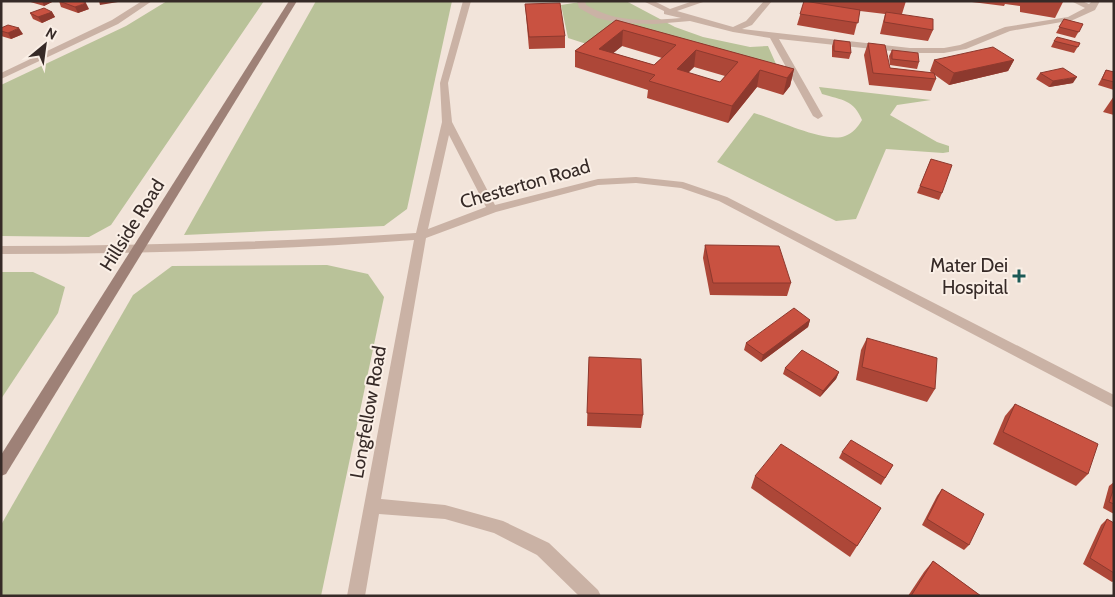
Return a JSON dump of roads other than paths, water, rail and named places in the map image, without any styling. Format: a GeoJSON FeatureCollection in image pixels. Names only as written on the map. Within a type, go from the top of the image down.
{"type":"FeatureCollection","features":[{"type":"Feature","properties":{"kind":"main road","name":"Hillside Road"},"geometry":{"type":"LineString","coordinates":[[1,469],[293,1]]}},
{"type":"Feature","properties":{"kind":"street"},"geometry":{"type":"LineString","coordinates":[[1,76],[115,22],[148,1]]}},
{"type":"Feature","properties":{"kind":"street"},"geometry":{"type":"LineString","coordinates":[[467,1],[444,83],[447,122],[492,209]]}},
{"type":"Feature","properties":{"kind":"street"},"geometry":{"type":"LineString","coordinates":[[581,1],[582,6],[600,16],[617,20],[667,22],[692,20]]}},
{"type":"Feature","properties":{"kind":"street"},"geometry":{"type":"LineString","coordinates":[[647,1],[667,12],[733,30],[773,36],[920,50],[955,49],[1012,27],[1065,19],[1083,14],[1094,4]]}},
{"type":"Feature","properties":{"kind":"street"},"geometry":{"type":"LineString","coordinates":[[667,12],[702,1]]}},
{"type":"Feature","properties":{"kind":"street"},"geometry":{"type":"LineString","coordinates":[[733,30],[749,23],[768,1]]}},
{"type":"Feature","properties":{"kind":"street"},"geometry":{"type":"LineString","coordinates":[[1075,1],[1094,4]]}},
{"type":"Feature","properties":{"kind":"street"},"geometry":{"type":"LineString","coordinates":[[773,36],[818,116]]}},
{"type":"Feature","properties":{"kind":"street","name":"Longfellow Road"},"geometry":{"type":"LineString","coordinates":[[356,596],[421,236],[447,122]]}},
{"type":"Feature","properties":{"kind":"street","name":"Chesterton Road"},"geometry":{"type":"LineString","coordinates":[[1,250],[136,250],[421,236],[492,209],[598,182],[636,180],[683,186],[723,199],[1114,402]]}},
{"type":"Feature","properties":{"kind":"street"},"geometry":{"type":"LineString","coordinates":[[372,506],[445,512],[497,526],[542,550],[592,596]]}},
{"type":"Feature","properties":{"kind":"place","name":"Mater Dei Hospital"},"geometry":{"type":"Point","coordinates":[1019,276]}}]}
